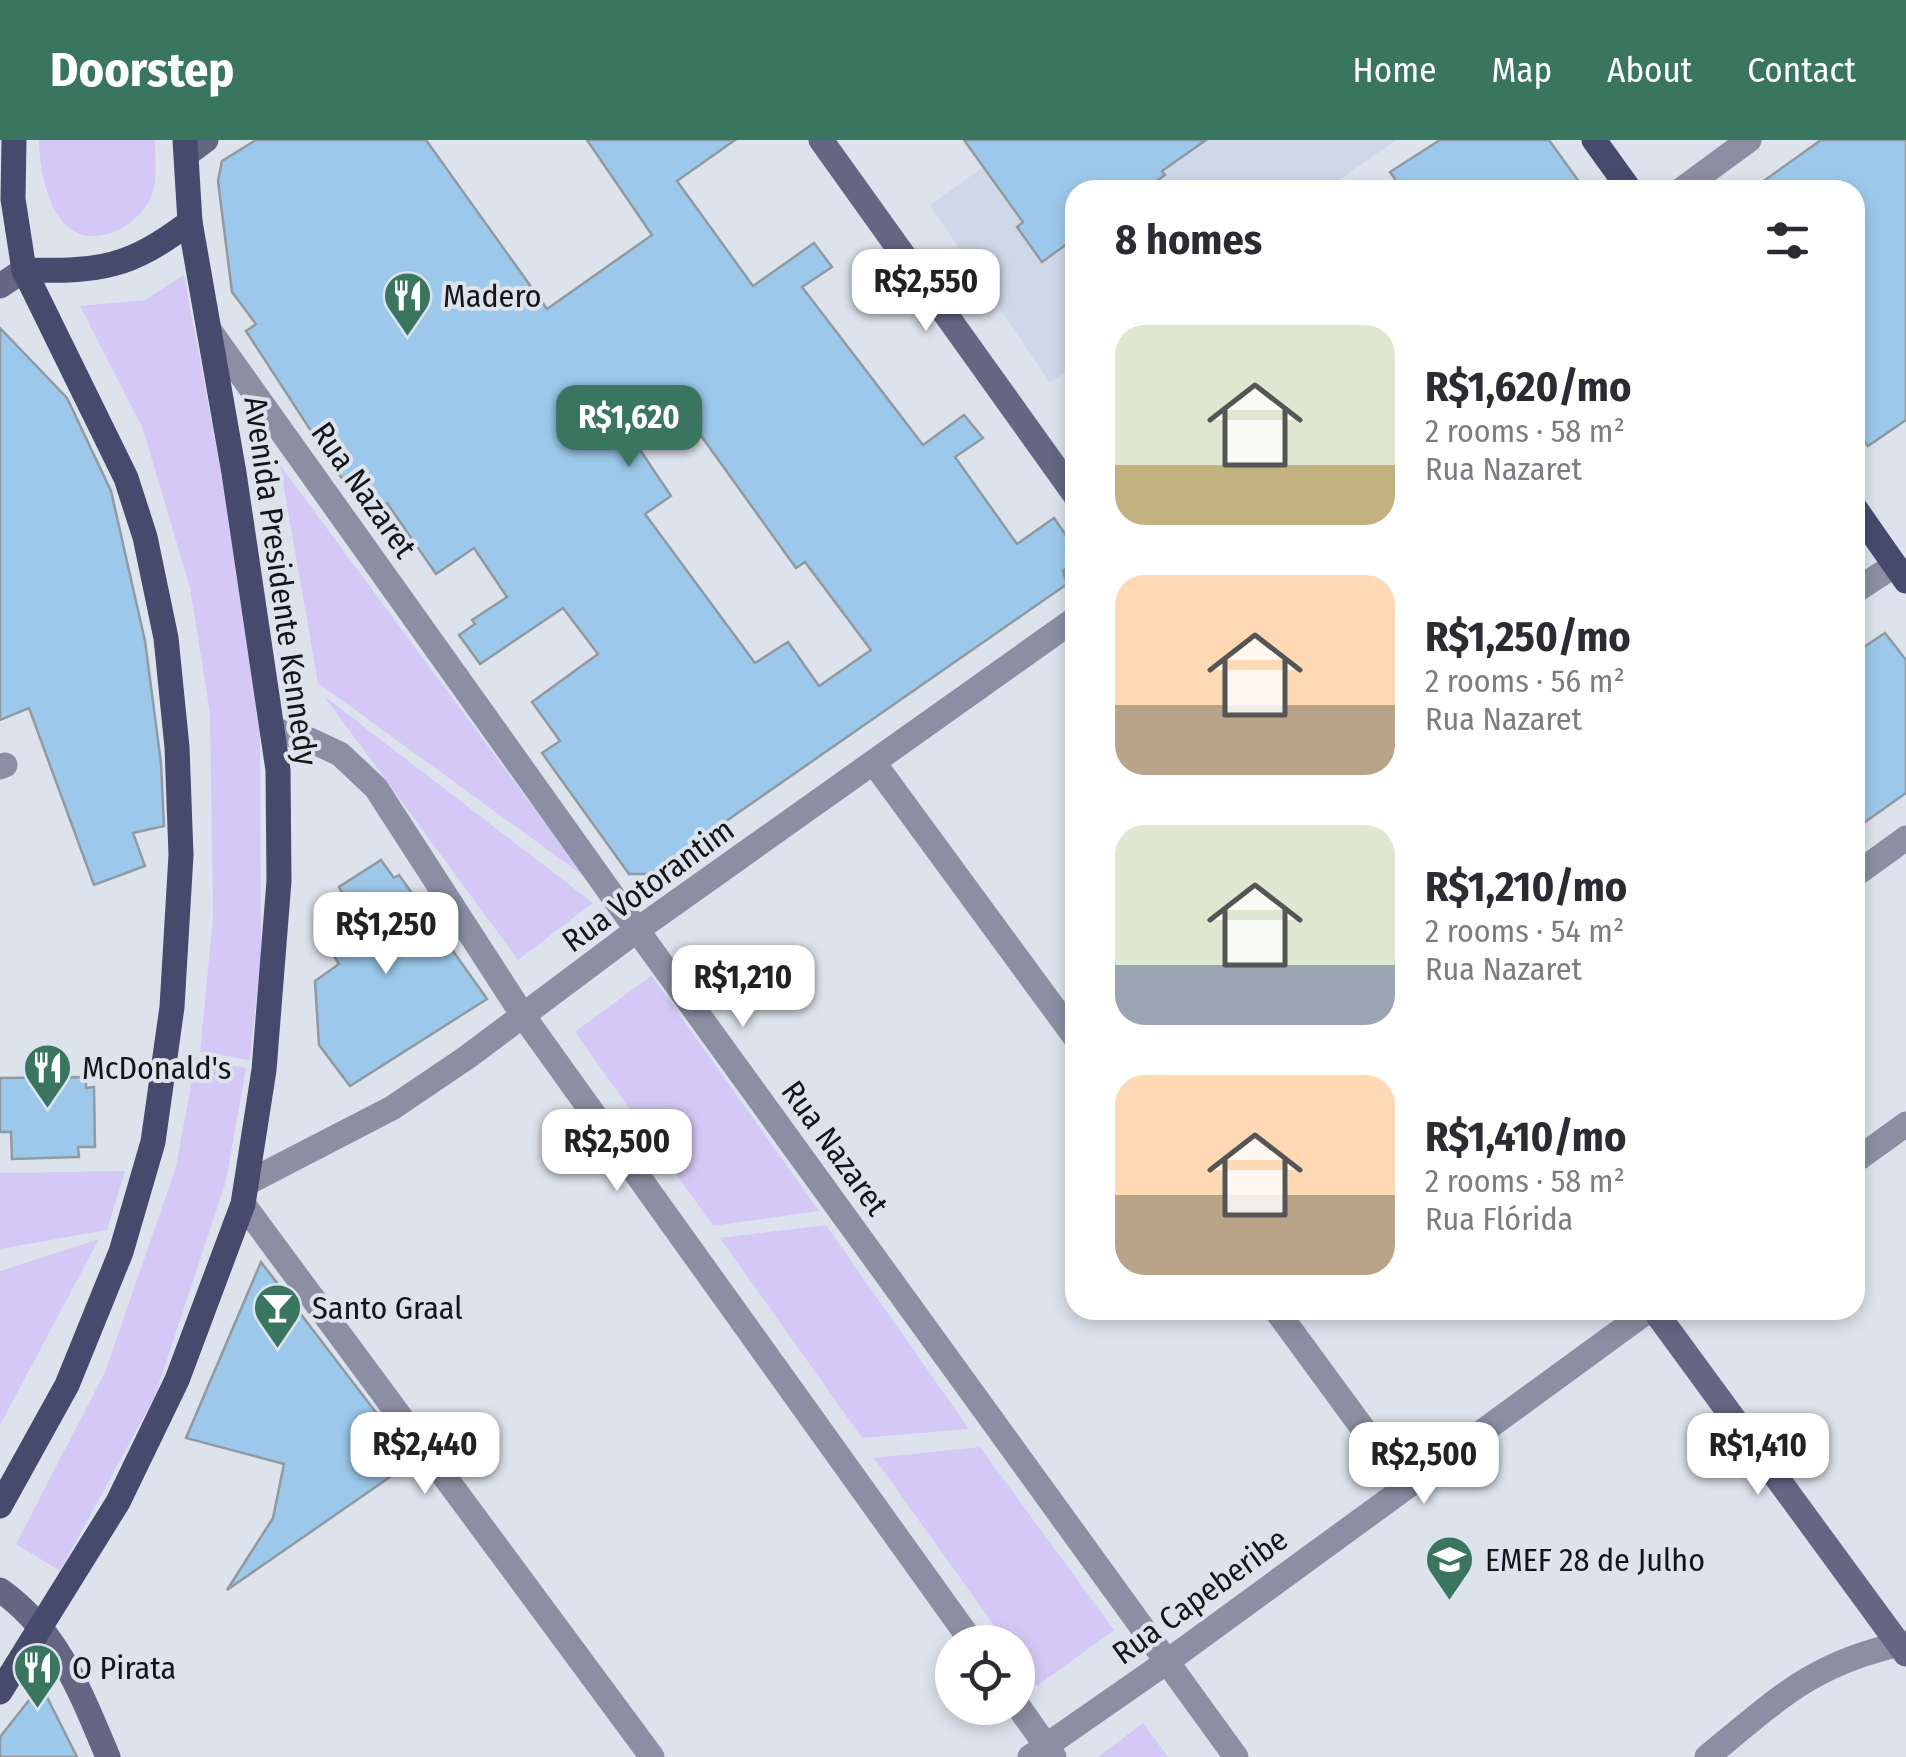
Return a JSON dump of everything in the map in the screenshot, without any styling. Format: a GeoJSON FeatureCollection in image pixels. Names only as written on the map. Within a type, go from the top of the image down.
{"type":"FeatureCollection","features":[{"type":"Feature","properties":{"kind":"main road"},"geometry":{"type":"LineString","coordinates":[[0,1506],[66,1385],[120,1252],[153,1142],[172,1007],[181,855],[177,747],[166,638],[145,537],[126,478],[12,266],[14,140]]}},
{"type":"Feature","properties":{"kind":"main road"},"geometry":{"type":"LineString","coordinates":[[1594,140],[1623,180]]}},
{"type":"Feature","properties":{"kind":"main road","name":"Avenida Presidente Kennedy"},"geometry":{"type":"LineString","coordinates":[[0,1692],[118,1502],[177,1380],[245,1194],[264,1070],[279,880],[275,730],[190,222],[193,145]]}},
{"type":"Feature","properties":{"kind":"main road"},"geometry":{"type":"LineString","coordinates":[[12,266],[82,271],[116,264],[153,250],[190,222]]}},
{"type":"Feature","properties":{"kind":"main road"},"geometry":{"type":"LineString","coordinates":[[1865,522],[1900,572]]}},
{"type":"Feature","properties":{"kind":"street"},"geometry":{"type":"LineString","coordinates":[[821,140],[1065,481]]}},
{"type":"Feature","properties":{"kind":"street"},"geometry":{"type":"LineString","coordinates":[[1695,180],[1749,140]]}},
{"type":"Feature","properties":{"kind":"street"},"geometry":{"type":"LineString","coordinates":[[0,286],[12,266]]}},
{"type":"Feature","properties":{"kind":"street","name":"Rua Nazaret"},"geometry":{"type":"LineString","coordinates":[[210,331],[637,930],[1236,1757]]}},
{"type":"Feature","properties":{"kind":"street"},"geometry":{"type":"LineString","coordinates":[[1865,587],[1900,572]]}},
{"type":"Feature","properties":{"kind":"street","name":"Rua Votorantim"},"geometry":{"type":"LineString","coordinates":[[245,1194],[392,1108],[524,1017],[637,930],[1065,625]]}},
{"type":"Feature","properties":{"kind":"street"},"geometry":{"type":"LineString","coordinates":[[275,730],[340,754],[376,788],[524,1017],[960,1625]]}},
{"type":"Feature","properties":{"kind":"street"},"geometry":{"type":"LineString","coordinates":[[874,763],[1065,1023]]}},
{"type":"Feature","properties":{"kind":"street"},"geometry":{"type":"LineString","coordinates":[[1865,868],[1906,838]]}},
{"type":"Feature","properties":{"kind":"street"},"geometry":{"type":"LineString","coordinates":[[1865,1154],[1906,1124]]}},
{"type":"Feature","properties":{"kind":"street"},"geometry":{"type":"LineString","coordinates":[[245,1194],[652,1757]]}},
{"type":"Feature","properties":{"kind":"street"},"geometry":{"type":"LineString","coordinates":[[1283,1320],[1405,1486]]}},
{"type":"Feature","properties":{"kind":"street","name":"Rua Capeberibe"},"geometry":{"type":"LineString","coordinates":[[1043,1753],[1637,1320]]}},
{"type":"Feature","properties":{"kind":"street"},"geometry":{"type":"LineString","coordinates":[[1659,1320],[1904,1647],[1829,1665],[1802,1680],[1708,1757]]}},
{"type":"Feature","properties":{"kind":"street"},"geometry":{"type":"LineString","coordinates":[[0,1590],[43,1626],[66,1662],[108,1757]]}},
{"type":"Feature","properties":{"kind":"street"},"geometry":{"type":"LineString","coordinates":[[1028,1725],[1043,1753]]}},
{"type":"Feature","properties":{"kind":"shaded area"},"geometry":{"type":"Polygon","coordinates":[[[39,140],[155,140],[155,182],[150,200],[139,215],[120,229],[99,236],[82,235],[68,227],[49,197],[39,140]]]}},
{"type":"Feature","properties":{"kind":"shaded area"},"geometry":{"type":"Polygon","coordinates":[[[1021,140],[1396,140],[1339,180],[1065,180],[1065,373],[1050,383],[930,205],[1021,140]]]}},
{"type":"Feature","properties":{"kind":"shaded area"},"geometry":{"type":"Polygon","coordinates":[[[184,275],[226,499],[260,730],[261,955],[250,1060],[200,1052],[213,918],[210,713],[190,588],[143,429],[80,306],[145,300],[184,275]]]}},
{"type":"Feature","properties":{"kind":"shaded area"},"geometry":{"type":"Polygon","coordinates":[[[280,465],[585,877],[318,683],[280,465]]]}},
{"type":"Feature","properties":{"kind":"shaded area"},"geometry":{"type":"Polygon","coordinates":[[[324,696],[593,903],[518,960],[324,696]]]}},
{"type":"Feature","properties":{"kind":"shaded area"},"geometry":{"type":"Polygon","coordinates":[[[652,975],[819,1211],[713,1226],[575,1032],[652,975]]]}},
{"type":"Feature","properties":{"kind":"shaded area"},"geometry":{"type":"Polygon","coordinates":[[[196,1058],[246,1068],[226,1181],[155,1396],[60,1571],[16,1544],[105,1372],[176,1167],[196,1058]]]}},
{"type":"Feature","properties":{"kind":"shaded area"},"geometry":{"type":"Polygon","coordinates":[[[125,1171],[107,1230],[0,1249],[0,1173],[125,1171]]]}},
{"type":"Feature","properties":{"kind":"shaded area"},"geometry":{"type":"Polygon","coordinates":[[[826,1225],[969,1429],[862,1438],[720,1238],[826,1225]]]}},
{"type":"Feature","properties":{"kind":"shaded area"},"geometry":{"type":"Polygon","coordinates":[[[99,1239],[0,1425],[0,1271],[99,1239]]]}},
{"type":"Feature","properties":{"kind":"shaded area"},"geometry":{"type":"Polygon","coordinates":[[[980,1447],[1114,1630],[1037,1686],[1035,1625],[994,1625],[874,1458],[980,1447]]]}},
{"type":"Feature","properties":{"kind":"shaded area"},"geometry":{"type":"Polygon","coordinates":[[[1143,1723],[1168,1757],[1098,1757],[1143,1723]]]}},
{"type":"Feature","properties":{"kind":"building"},"geometry":{"type":"Polygon","coordinates":[[[256,140],[426,140],[547,309],[652,235],[587,140],[735,140],[677,181],[753,286],[814,243],[832,267],[802,287],[923,445],[964,415],[983,438],[955,457],[1017,544],[1054,518],[1065,534],[1065,585],[650,874],[629,874],[542,753],[560,741],[532,702],[598,654],[563,608],[480,664],[459,635],[475,624],[472,620],[507,597],[474,548],[436,574],[387,503],[367,517],[246,331],[256,324],[232,292],[218,181],[222,161],[256,140]],[[679,405],[632,438],[671,496],[645,514],[755,663],[788,642],[819,686],[871,650],[805,562],[796,568],[679,405]]]}},
{"type":"Feature","properties":{"kind":"building"},"geometry":{"type":"Polygon","coordinates":[[[964,140],[1206,140],[1162,171],[1165,175],[1158,180],[1065,180],[1065,245],[1042,262],[1017,227],[1023,222],[964,140]]]}},
{"type":"Feature","properties":{"kind":"building"},"geometry":{"type":"Polygon","coordinates":[[[1440,140],[1549,140],[1578,180],[1396,180],[1390,172],[1440,140]]]}},
{"type":"Feature","properties":{"kind":"building"},"geometry":{"type":"Polygon","coordinates":[[[1821,140],[1906,140],[1906,420],[1868,446],[1865,180],[1765,180],[1821,140]]]}},
{"type":"Feature","properties":{"kind":"building"},"geometry":{"type":"Polygon","coordinates":[[[0,328],[67,398],[111,491],[145,641],[161,763],[164,826],[133,833],[145,866],[94,885],[29,708],[0,720],[0,328]]]}},
{"type":"Feature","properties":{"kind":"building"},"geometry":{"type":"Polygon","coordinates":[[[1885,633],[1906,660],[1906,793],[1865,822],[1865,646],[1885,633]]]}},
{"type":"Feature","properties":{"kind":"building"},"geometry":{"type":"Polygon","coordinates":[[[381,860],[394,878],[399,875],[487,999],[350,1086],[319,1045],[315,981],[339,964],[317,929],[350,906],[339,887],[381,860]]]}},
{"type":"Feature","properties":{"kind":"building","name":"McDonald's"},"geometry":{"type":"Polygon","coordinates":[[[86,1077],[86,1088],[94,1087],[95,1147],[78,1147],[79,1157],[12,1159],[11,1132],[0,1132],[0,1078],[86,1077]]]}},
{"type":"Feature","properties":{"kind":"building","name":"Santo Graal"},"geometry":{"type":"Polygon","coordinates":[[[261,1262],[413,1461],[227,1590],[273,1518],[284,1464],[186,1438],[261,1262]]]}},
{"type":"Feature","properties":{"kind":"building","name":"O Pirata"},"geometry":{"type":"Polygon","coordinates":[[[41,1685],[77,1757],[0,1757],[0,1737],[41,1685]]]}},
{"type":"Feature","properties":{"kind":"place","name":"Madero"},"geometry":{"type":"Point","coordinates":[408,338]}},
{"type":"Feature","properties":{"kind":"place","name":"McDonald's"},"geometry":{"type":"Point","coordinates":[47,1110]}},
{"type":"Feature","properties":{"kind":"place","name":"Santo Graal"},"geometry":{"type":"Point","coordinates":[277,1350]}},
{"type":"Feature","properties":{"kind":"place","name":"EMEF 28 de Julho"},"geometry":{"type":"Point","coordinates":[1450,1602]}},
{"type":"Feature","properties":{"kind":"place","name":"O Pirata"},"geometry":{"type":"Point","coordinates":[37,1710]}}]}
